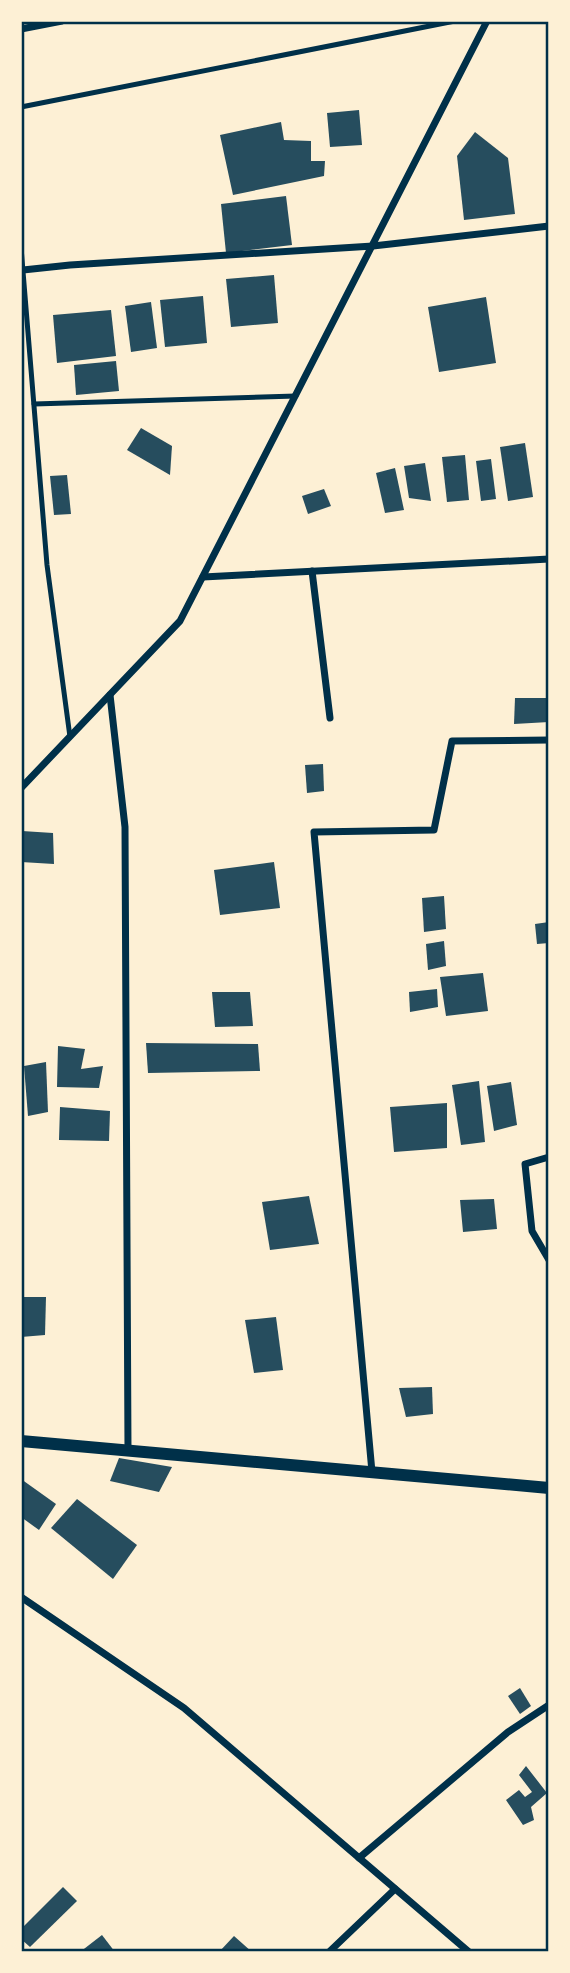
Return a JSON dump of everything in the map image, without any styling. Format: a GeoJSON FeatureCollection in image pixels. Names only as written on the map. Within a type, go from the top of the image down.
{"type":"FeatureCollection","features":[{"type":"Feature","properties":{"kind":"street"},"geometry":{"type":"LineString","coordinates":[[21,29],[62,21]]}},
{"type":"Feature","properties":{"kind":"street"},"geometry":{"type":"LineString","coordinates":[[21,788],[180,621],[487,21]]}},
{"type":"Feature","properties":{"kind":"street"},"geometry":{"type":"LineString","coordinates":[[23,270],[373,246],[549,226]]}},
{"type":"Feature","properties":{"kind":"street"},"geometry":{"type":"LineString","coordinates":[[203,577],[549,559]]}},
{"type":"Feature","properties":{"kind":"street"},"geometry":{"type":"LineString","coordinates":[[312,571],[330,718]]}},
{"type":"Feature","properties":{"kind":"street"},"geometry":{"type":"LineString","coordinates":[[110,695],[125,827],[128,1450]]}},
{"type":"Feature","properties":{"kind":"street"},"geometry":{"type":"LineString","coordinates":[[372,1472],[314,832],[434,830],[452,741],[549,740]]}},
{"type":"Feature","properties":{"kind":"street"},"geometry":{"type":"LineString","coordinates":[[549,1157],[525,1164],[532,1231],[549,1260]]}},
{"type":"Feature","properties":{"kind":"street"},"geometry":{"type":"LineString","coordinates":[[21,1441],[549,1488]]}},
{"type":"Feature","properties":{"kind":"street"},"geometry":{"type":"LineString","coordinates":[[21,1597],[184,1708],[469,1952]]}},
{"type":"Feature","properties":{"kind":"street"},"geometry":{"type":"LineString","coordinates":[[359,1858],[508,1732],[549,1705]]}},
{"type":"Feature","properties":{"kind":"street"},"geometry":{"type":"LineString","coordinates":[[329,1952],[395,1889]]}},
{"type":"Feature","properties":{"kind":"lane"},"geometry":{"type":"LineString","coordinates":[[21,107],[455,21]]}},
{"type":"Feature","properties":{"kind":"lane"},"geometry":{"type":"LineString","coordinates":[[21,247],[47,565],[70,737]]}},
{"type":"Feature","properties":{"kind":"lane"},"geometry":{"type":"LineString","coordinates":[[34,404],[296,396]]}},
{"type":"Feature","properties":{"kind":"building"},"geometry":{"type":"Polygon","coordinates":[[[359,110],[362,145],[330,147],[327,113],[359,110]]]}},
{"type":"Feature","properties":{"kind":"building"},"geometry":{"type":"Polygon","coordinates":[[[281,122],[284,140],[311,141],[311,161],[325,161],[324,176],[233,195],[220,135],[281,122]]]}},
{"type":"Feature","properties":{"kind":"building"},"geometry":{"type":"Polygon","coordinates":[[[475,132],[508,158],[515,214],[464,220],[457,156],[475,132]]]}},
{"type":"Feature","properties":{"kind":"building"},"geometry":{"type":"Polygon","coordinates":[[[286,196],[292,245],[226,253],[221,204],[286,196]]]}},
{"type":"Feature","properties":{"kind":"building"},"geometry":{"type":"Polygon","coordinates":[[[274,275],[278,323],[231,327],[226,279],[274,275]]]}},
{"type":"Feature","properties":{"kind":"building"},"geometry":{"type":"Polygon","coordinates":[[[203,296],[207,343],[165,347],[160,300],[203,296]]]}},
{"type":"Feature","properties":{"kind":"building"},"geometry":{"type":"Polygon","coordinates":[[[486,297],[496,363],[439,372],[428,307],[486,297]]]}},
{"type":"Feature","properties":{"kind":"building"},"geometry":{"type":"Polygon","coordinates":[[[151,302],[157,348],[131,352],[125,306],[151,302]]]}},
{"type":"Feature","properties":{"kind":"building"},"geometry":{"type":"Polygon","coordinates":[[[111,310],[116,356],[57,363],[53,315],[111,310]]]}},
{"type":"Feature","properties":{"kind":"building"},"geometry":{"type":"Polygon","coordinates":[[[116,361],[119,391],[76,395],[74,365],[116,361]]]}},
{"type":"Feature","properties":{"kind":"building"},"geometry":{"type":"Polygon","coordinates":[[[141,428],[172,446],[170,475],[127,450],[141,428]]]}},
{"type":"Feature","properties":{"kind":"building"},"geometry":{"type":"Polygon","coordinates":[[[525,443],[533,497],[508,501],[500,447],[525,443]]]}},
{"type":"Feature","properties":{"kind":"building"},"geometry":{"type":"Polygon","coordinates":[[[465,455],[469,500],[447,502],[442,457],[465,455]]]}},
{"type":"Feature","properties":{"kind":"building"},"geometry":{"type":"Polygon","coordinates":[[[491,459],[496,499],[481,501],[476,461],[491,459]]]}},
{"type":"Feature","properties":{"kind":"building"},"geometry":{"type":"Polygon","coordinates":[[[425,463],[431,501],[409,498],[404,466],[425,463]]]}},
{"type":"Feature","properties":{"kind":"building"},"geometry":{"type":"Polygon","coordinates":[[[395,468],[404,510],[385,513],[376,473],[395,468]]]}},
{"type":"Feature","properties":{"kind":"building"},"geometry":{"type":"Polygon","coordinates":[[[67,475],[71,514],[54,515],[50,476],[67,475]]]}},
{"type":"Feature","properties":{"kind":"building"},"geometry":{"type":"Polygon","coordinates":[[[324,489],[331,506],[308,514],[302,496],[324,489]]]}},
{"type":"Feature","properties":{"kind":"building"},"geometry":{"type":"Polygon","coordinates":[[[515,698],[549,698],[549,722],[514,724],[515,698]]]}},
{"type":"Feature","properties":{"kind":"building"},"geometry":{"type":"Polygon","coordinates":[[[323,764],[324,791],[307,793],[305,765],[323,764]]]}},
{"type":"Feature","properties":{"kind":"building"},"geometry":{"type":"Polygon","coordinates":[[[22,831],[53,833],[54,864],[21,862],[22,831]]]}},
{"type":"Feature","properties":{"kind":"building"},"geometry":{"type":"Polygon","coordinates":[[[274,862],[280,908],[220,915],[214,870],[274,862]]]}},
{"type":"Feature","properties":{"kind":"building"},"geometry":{"type":"Polygon","coordinates":[[[444,896],[446,929],[424,932],[422,898],[444,896]]]}},
{"type":"Feature","properties":{"kind":"building"},"geometry":{"type":"Polygon","coordinates":[[[549,922],[549,943],[537,944],[535,924],[549,922]]]}},
{"type":"Feature","properties":{"kind":"building"},"geometry":{"type":"Polygon","coordinates":[[[444,941],[446,966],[428,970],[426,944],[444,941]]]}},
{"type":"Feature","properties":{"kind":"building"},"geometry":{"type":"Polygon","coordinates":[[[483,973],[488,1011],[446,1016],[440,977],[483,973]]]}},
{"type":"Feature","properties":{"kind":"building"},"geometry":{"type":"Polygon","coordinates":[[[437,989],[438,1007],[410,1012],[409,992],[437,989]]]}},
{"type":"Feature","properties":{"kind":"building"},"geometry":{"type":"Polygon","coordinates":[[[212,992],[250,992],[253,1026],[215,1027],[212,992]]]}},
{"type":"Feature","properties":{"kind":"building"},"geometry":{"type":"Polygon","coordinates":[[[146,1043],[258,1044],[260,1071],[148,1073],[146,1043]]]}},
{"type":"Feature","properties":{"kind":"building"},"geometry":{"type":"Polygon","coordinates":[[[58,1046],[85,1049],[81,1069],[103,1066],[99,1088],[57,1087],[58,1046]]]}},
{"type":"Feature","properties":{"kind":"building"},"geometry":{"type":"Polygon","coordinates":[[[46,1062],[48,1112],[28,1116],[24,1066],[46,1062]]]}},
{"type":"Feature","properties":{"kind":"building"},"geometry":{"type":"Polygon","coordinates":[[[479,1081],[485,1142],[461,1145],[452,1085],[479,1081]]]}},
{"type":"Feature","properties":{"kind":"building"},"geometry":{"type":"Polygon","coordinates":[[[511,1082],[517,1125],[494,1131],[487,1086],[511,1082]]]}},
{"type":"Feature","properties":{"kind":"building"},"geometry":{"type":"Polygon","coordinates":[[[447,1103],[447,1148],[394,1152],[390,1107],[447,1103]]]}},
{"type":"Feature","properties":{"kind":"building"},"geometry":{"type":"Polygon","coordinates":[[[60,1107],[110,1111],[109,1141],[59,1140],[60,1107]]]}},
{"type":"Feature","properties":{"kind":"building"},"geometry":{"type":"Polygon","coordinates":[[[309,1196],[319,1244],[270,1250],[262,1202],[309,1196]]]}},
{"type":"Feature","properties":{"kind":"building"},"geometry":{"type":"Polygon","coordinates":[[[494,1199],[497,1229],[463,1232],[460,1200],[494,1199]]]}},
{"type":"Feature","properties":{"kind":"building"},"geometry":{"type":"Polygon","coordinates":[[[21,1297],[46,1297],[45,1335],[21,1337],[21,1297]]]}},
{"type":"Feature","properties":{"kind":"building"},"geometry":{"type":"Polygon","coordinates":[[[276,1317],[283,1370],[254,1373],[245,1320],[276,1317]]]}},
{"type":"Feature","properties":{"kind":"building"},"geometry":{"type":"Polygon","coordinates":[[[432,1387],[433,1414],[406,1417],[399,1388],[432,1387]]]}},
{"type":"Feature","properties":{"kind":"building"},"geometry":{"type":"Polygon","coordinates":[[[119,1458],[172,1467],[159,1492],[110,1481],[119,1458]]]}},
{"type":"Feature","properties":{"kind":"building"},"geometry":{"type":"Polygon","coordinates":[[[21,1479],[56,1504],[39,1530],[21,1517],[21,1479]]]}},
{"type":"Feature","properties":{"kind":"building"},"geometry":{"type":"Polygon","coordinates":[[[77,1499],[137,1545],[113,1579],[51,1528],[77,1499]]]}},
{"type":"Feature","properties":{"kind":"building"},"geometry":{"type":"Polygon","coordinates":[[[520,1688],[531,1706],[520,1714],[508,1696],[520,1688]]]}},
{"type":"Feature","properties":{"kind":"building"},"geometry":{"type":"Polygon","coordinates":[[[526,1766],[547,1793],[531,1807],[534,1820],[523,1825],[506,1800],[519,1790],[525,1797],[532,1792],[519,1775],[526,1766]]]}},
{"type":"Feature","properties":{"kind":"building"},"geometry":{"type":"Polygon","coordinates":[[[63,1887],[77,1901],[30,1947],[21,1939],[21,1929],[63,1887]]]}},
{"type":"Feature","properties":{"kind":"building"},"geometry":{"type":"Polygon","coordinates":[[[102,1935],[115,1952],[80,1952],[102,1935]]]}},
{"type":"Feature","properties":{"kind":"building"},"geometry":{"type":"Polygon","coordinates":[[[234,1936],[252,1952],[219,1952],[234,1936]]]}}]}
